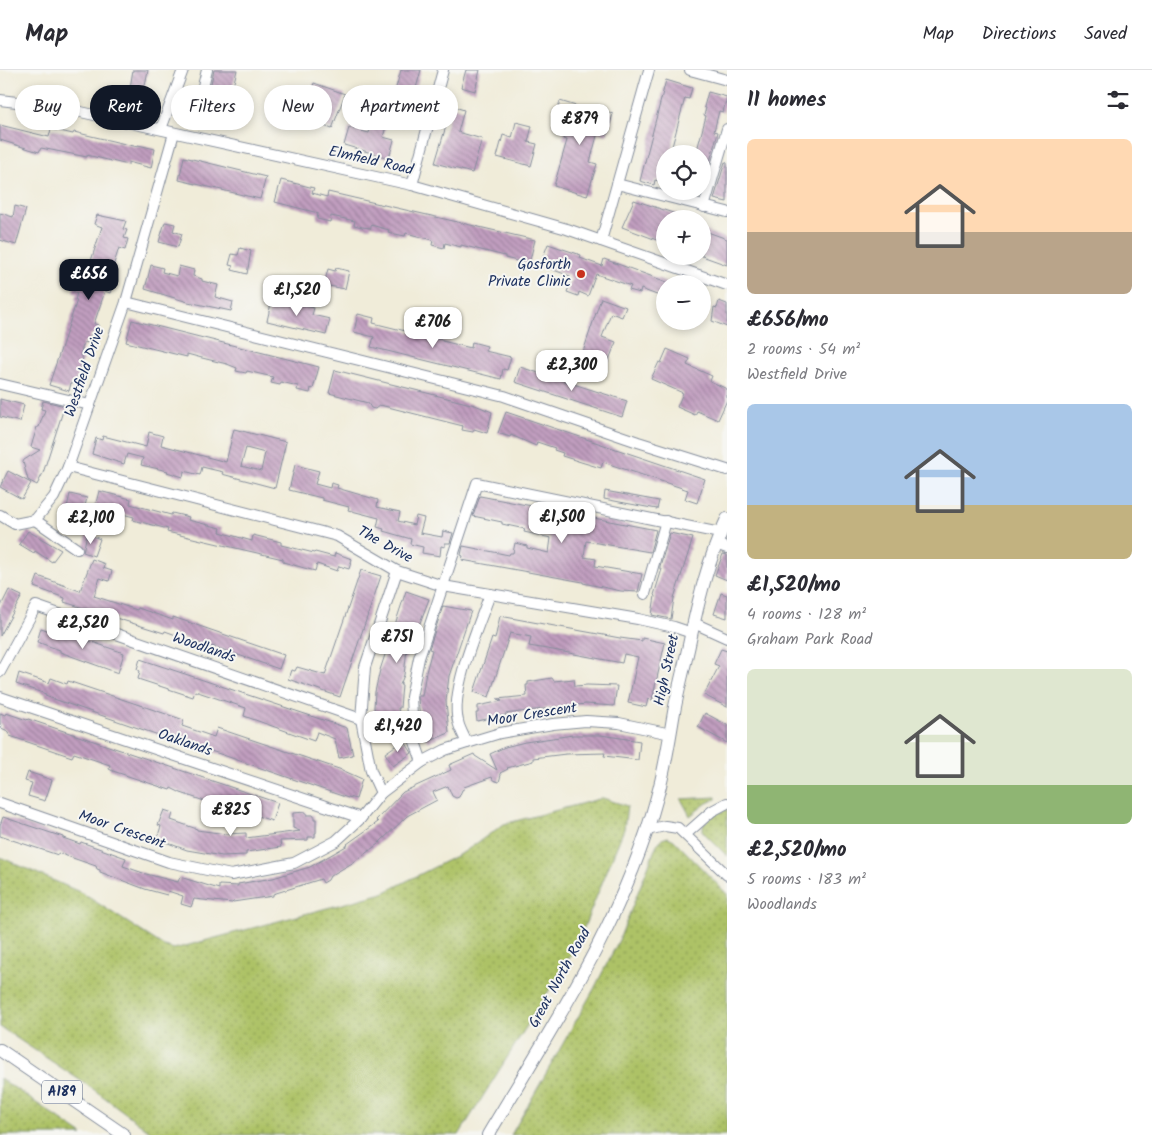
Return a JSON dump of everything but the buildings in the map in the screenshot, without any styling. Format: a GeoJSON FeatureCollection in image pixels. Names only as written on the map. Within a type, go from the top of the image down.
{"type":"FeatureCollection","features":[{"type":"Feature","properties":{"kind":"main road","name":"High Street"},"geometry":{"type":"LineString","coordinates":[[647,830],[661,784],[692,628],[704,579],[721,541],[727,519]]}},
{"type":"Feature","properties":{"kind":"main road","name":"Great North Road"},"geometry":{"type":"LineString","coordinates":[[488,1135],[566,1003],[597,945],[624,890],[647,830]]}},
{"type":"Feature","properties":{"kind":"main road","name":"A189"},"geometry":{"type":"LineString","coordinates":[[0,1050],[124,1135]]}},
{"type":"Feature","properties":{"kind":"street"},"geometry":{"type":"LineString","coordinates":[[161,130],[183,70]]}},
{"type":"Feature","properties":{"kind":"street"},"geometry":{"type":"LineString","coordinates":[[203,85],[207,70]]}},
{"type":"Feature","properties":{"kind":"street"},"geometry":{"type":"LineString","coordinates":[[412,186],[443,70]]}},
{"type":"Feature","properties":{"kind":"street"},"geometry":{"type":"LineString","coordinates":[[601,241],[649,70]]}},
{"type":"Feature","properties":{"kind":"street"},"geometry":{"type":"LineString","coordinates":[[690,70],[727,80]]}},
{"type":"Feature","properties":{"kind":"street","name":"Elmfield Road"},"geometry":{"type":"LineString","coordinates":[[0,100],[58,107],[90,114]]}},
{"type":"Feature","properties":{"kind":"street"},"geometry":{"type":"LineString","coordinates":[[704,207],[727,129]]}},
{"type":"Feature","properties":{"kind":"street","name":"Elmfield Road"},"geometry":{"type":"LineString","coordinates":[[161,130],[412,186],[533,219],[727,285]]}},
{"type":"Feature","properties":{"kind":"street","name":"Westfield Drive"},"geometry":{"type":"LineString","coordinates":[[35,520],[54,497],[68,466],[90,405],[126,302],[174,133]]}},
{"type":"Feature","properties":{"kind":"street"},"geometry":{"type":"LineString","coordinates":[[617,184],[727,212]]}},
{"type":"Feature","properties":{"kind":"street"},"geometry":{"type":"LineString","coordinates":[[126,302],[504,396],[727,470]]}},
{"type":"Feature","properties":{"kind":"street"},"geometry":{"type":"LineString","coordinates":[[0,384],[90,405]]}},
{"type":"Feature","properties":{"kind":"street","name":"The Drive"},"geometry":{"type":"LineString","coordinates":[[68,466],[337,536],[397,571],[443,586],[674,627],[692,628],[727,638]]}},
{"type":"Feature","properties":{"kind":"street"},"geometry":{"type":"LineString","coordinates":[[422,762],[413,736],[411,697],[419,658],[477,483],[666,521],[721,541]]}},
{"type":"Feature","properties":{"kind":"street"},"geometry":{"type":"LineString","coordinates":[[0,515],[15,524],[35,520],[77,549]]}},
{"type":"Feature","properties":{"kind":"street"},"geometry":{"type":"LineString","coordinates":[[645,594],[666,521]]}},
{"type":"Feature","properties":{"kind":"street"},"geometry":{"type":"LineString","coordinates":[[381,793],[371,771],[361,719],[364,667],[397,571]]}},
{"type":"Feature","properties":{"kind":"street"},"geometry":{"type":"LineString","coordinates":[[467,743],[457,720],[457,695],[467,658],[490,594]]}},
{"type":"Feature","properties":{"kind":"street","name":"Woodlands"},"geometry":{"type":"LineString","coordinates":[[0,672],[36,606],[361,719]]}},
{"type":"Feature","properties":{"kind":"street","name":"Oaklands"},"geometry":{"type":"LineString","coordinates":[[0,697],[360,818]]}},
{"type":"Feature","properties":{"kind":"street","name":"Moor Crescent"},"geometry":{"type":"LineString","coordinates":[[0,803],[169,862],[231,875],[294,863],[336,841],[360,818],[381,793],[422,762],[445,750],[500,732],[586,721],[618,723],[671,734]]}},
{"type":"Feature","properties":{"kind":"street"},"geometry":{"type":"LineString","coordinates":[[686,834],[712,810],[727,803]]}},
{"type":"Feature","properties":{"kind":"street"},"geometry":{"type":"LineString","coordinates":[[647,830],[671,826],[678,828],[727,875]]}},
{"type":"Feature","properties":{"kind":"green space"},"geometry":{"type":"Polygon","coordinates":[[[716,797],[716,799],[707,803],[690,816],[681,799],[716,797]]]}},
{"type":"Feature","properties":{"kind":"green space"},"geometry":{"type":"Polygon","coordinates":[[[603,798],[627,806],[624,829],[576,947],[459,1135],[155,1135],[93,1089],[0,1027],[0,857],[82,893],[164,946],[174,949],[383,893],[464,852],[504,824],[603,798]]]}},
{"type":"Feature","properties":{"kind":"green space"},"geometry":{"type":"Polygon","coordinates":[[[727,809],[727,856],[703,832],[703,825],[712,816],[727,809]]]}},
{"type":"Feature","properties":{"kind":"green space"},"geometry":{"type":"Polygon","coordinates":[[[668,837],[674,840],[727,894],[727,1135],[511,1135],[594,989],[619,940],[657,844],[662,839],[668,837]]]}},
{"type":"Feature","properties":{"kind":"green space"},"geometry":{"type":"Polygon","coordinates":[[[0,1078],[83,1135],[0,1135],[0,1078]]]}},
{"type":"Feature","properties":{"kind":"place","name":"Gosforth Private Clinic"},"geometry":{"type":"Point","coordinates":[581,274]}}]}
